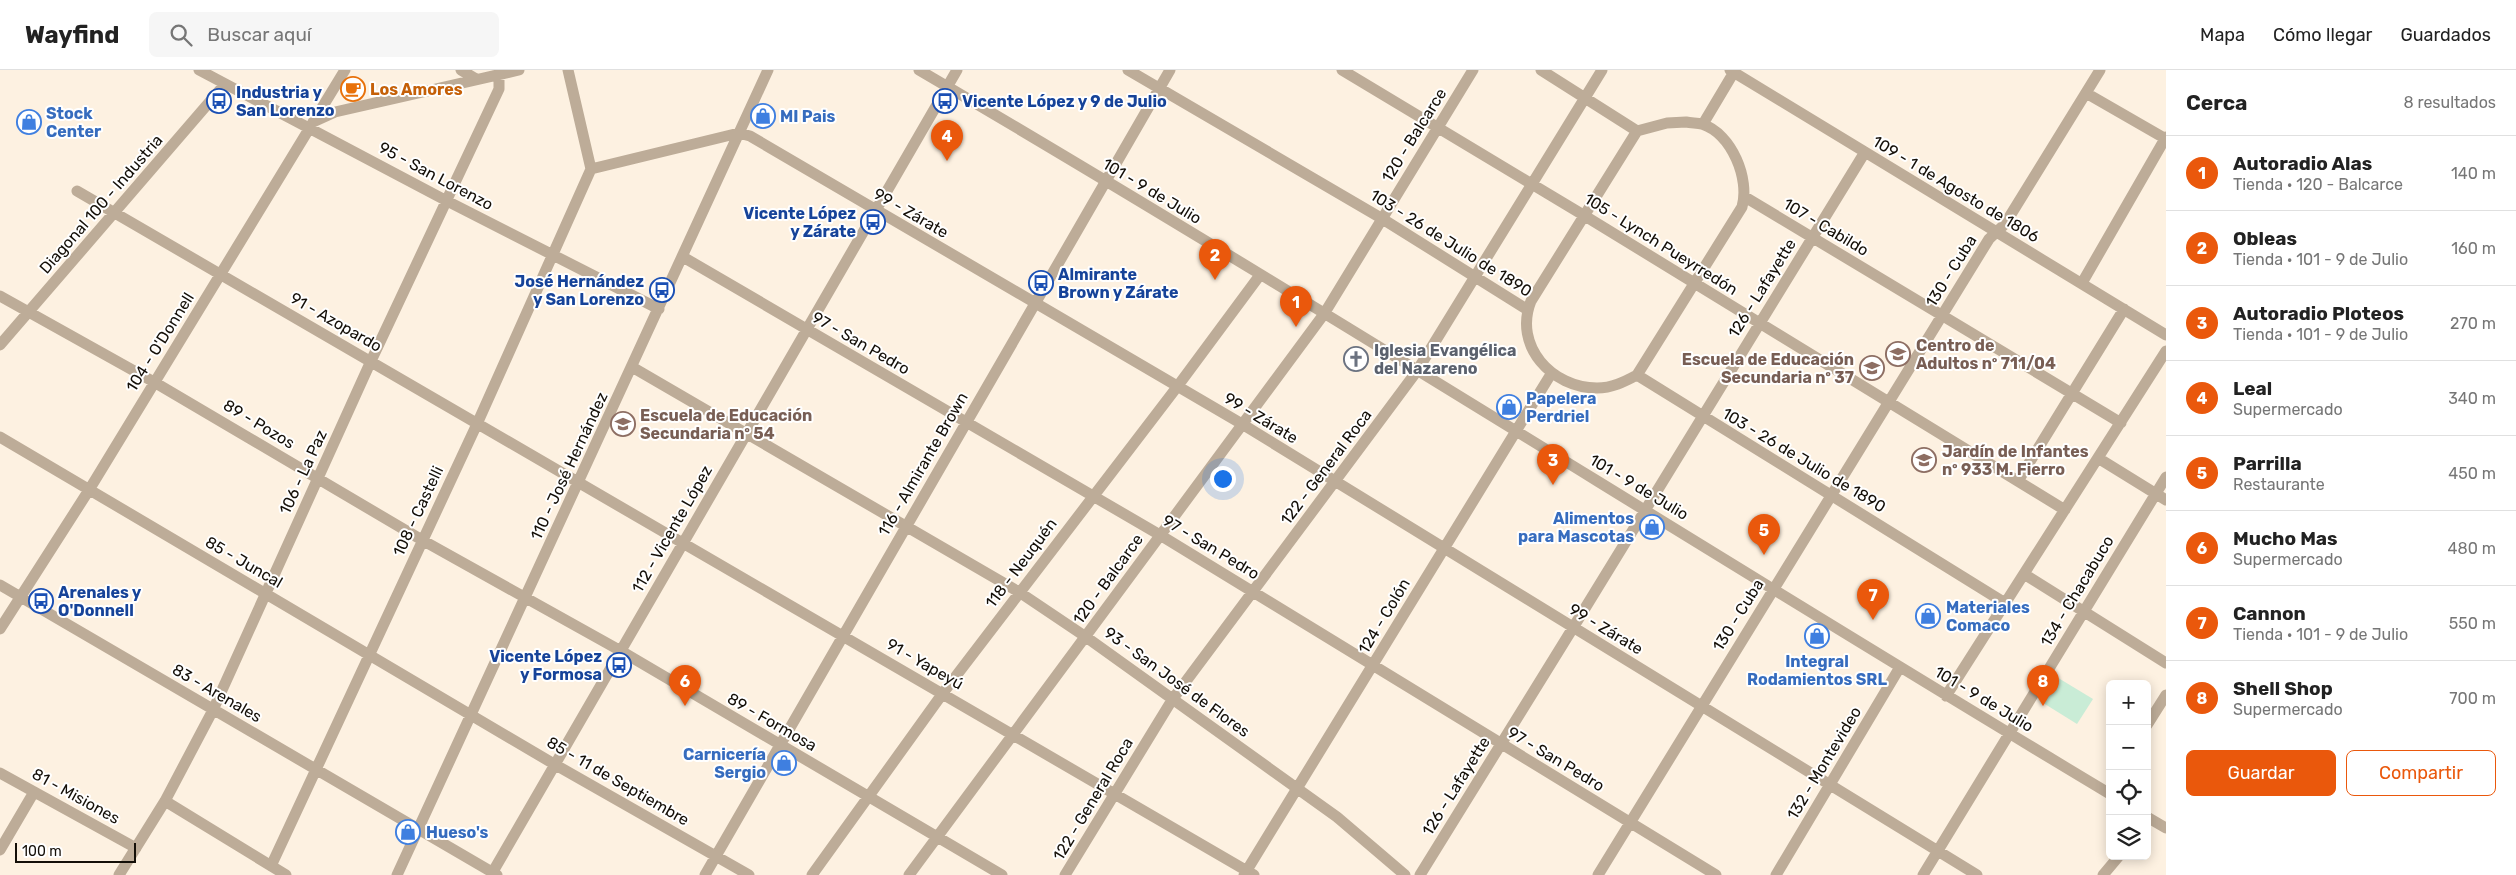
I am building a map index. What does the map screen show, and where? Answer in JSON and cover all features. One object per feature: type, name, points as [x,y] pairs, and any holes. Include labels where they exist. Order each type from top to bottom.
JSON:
[{"type":"street","name":"95 - San Lorenzo","points":[[199,70],[311,125],[447,201],[659,308]]},
{"type":"street","name":"104 - O'Donnell","points":[[0,629],[89,490],[345,70]]},
{"type":"street","points":[[461,70],[476,79]]},
{"type":"street","points":[[311,125],[335,112],[519,70]]},
{"type":"street","points":[[568,70],[591,169],[739,133]]},
{"type":"street","name":"110 - José Hernández","points":[[397,875],[768,70]]},
{"type":"street","name":"101 - 9 de Julio","points":[[919,70],[1646,510],[1946,696],[2106,789]]},
{"type":"street","name":"112 - Vicente López","points":[[493,874],[554,764],[957,70]]},
{"type":"street","name":"103 - 26 de Julio de 1890","points":[[1128,70],[1381,218],[1528,310],[1527,324],[1531,344],[1543,366],[1551,374],[1572,384],[1597,388],[1616,385],[1637,375],[1703,418],[2005,603]]},
{"type":"street","name":"116 - Almirante Brown","points":[[705,875],[842,634],[1170,70]]},
{"type":"street","name":"105 - Lynch Pueyrredón","points":[[1342,70],[1357,73],[1438,128],[2065,510]]},
{"type":"street","name":"120 - Balcarce","points":[[909,875],[1324,314],[1473,70]]},
{"type":"street","points":[[1541,70],[1637,130],[1667,123],[1702,124],[1719,137],[1734,154],[1742,174],[1745,197],[1742,207],[1637,375]]},
{"type":"street","name":"122 - General Roca","points":[[1065,875],[1172,700],[1417,371],[1602,70]]},
{"type":"street","name":"130 - Cuba","points":[[1598,875],[1989,239],[2005,224],[2100,70]]},
{"type":"street","points":[[1702,124],[1732,71]]},
{"type":"street","name":"109 - 1 de Agosto de 1806","points":[[1732,71],[2166,335]]},
{"type":"street","name":"106 - La Paz","points":[[119,875],[165,801],[213,710],[371,361],[499,89],[499,74]]},
{"type":"street","name":"Diagonal 100 - Industria","points":[[0,345],[225,84]]},
{"type":"street","points":[[2082,283],[2166,138],[2086,93]]},
{"type":"street","points":[[1528,310],[1637,130]]},
{"type":"street","name":"99 - Zárate","points":[[739,133],[750,136],[1242,424],[1573,628],[1702,704],[1831,786],[1977,875]]},
{"type":"street","name":"126 - Lafayette","points":[[1420,875],[1865,152]]},
{"type":"street","name":"108 - Castelli","points":[[271,866],[476,424],[591,169]]},
{"type":"street","name":"91 - Azopardo","points":[[77,191],[579,482]]},
{"type":"street","name":"107 - Cabildo","points":[[1745,197],[1941,317],[2121,423]]},
{"type":"street","name":"97 - San Pedro","points":[[683,257],[805,330],[1160,535],[1716,875]]},
{"type":"street","name":"118 - Neuquén","points":[[812,875],[1019,592],[1177,387],[1260,275]]},
{"type":"street","name":"89 - Pozos","points":[[0,296],[154,382],[525,600]]},
{"type":"street","points":[[2018,481],[2124,309]]},
{"type":"street","points":[[1946,696],[2166,351]]},
{"type":"street","name":"93 - San José de Flores","points":[[632,368],[907,525],[1019,592],[1086,637],[1337,817],[1405,875]]},
{"type":"street","name":"124 - Colón","points":[[1248,874],[1297,789],[1551,374]]},
{"type":"street","name":"85 - Juncal","points":[[0,437],[472,714]]},
{"type":"street","points":[[2098,458],[2166,500]]},
{"type":"street","name":"134 - Chacabuco","points":[[1923,875],[2166,477]]},
{"type":"street","name":"91 - Yapeyú","points":[[579,482],[682,544],[842,634],[1115,793],[1248,874]]},
{"type":"street","points":[[2024,574],[2166,663]]},
{"type":"street","name":"83 - Arenales","points":[[0,585],[493,874]]},
{"type":"street","name":"89 - Formosa","points":[[525,600],[621,651],[779,746],[1002,875]]},
{"type":"street","name":"132 - Montevideo","points":[[1776,875],[1831,786],[1900,667]]},
{"type":"street","points":[[2151,719],[2166,695]]},
{"type":"street","name":"85 - 11 de Septiembre","points":[[472,714],[554,764],[749,875]]},
{"type":"street","name":"81 - Misiones","points":[[0,773],[136,848]]},
{"type":"street","points":[[0,850],[34,792]]},
{"type":"street","points":[[165,801],[286,875]]},
{"type":"street","points":[[2151,820],[2166,828]]},
{"type":"street","points":[[2103,875],[2116,860]]},
{"type":"green space","points":[[2055,676],[2093,699],[2077,724],[2040,701]]},
{"type":"place","name":"Los Amores","points":[[353,89]]},
{"type":"place","name":"Industria y San Lorenzo","points":[[219,101]]},
{"type":"place","name":"Vicente López y 9 de Julio","points":[[945,101]]},
{"type":"place","name":"MI Pais","points":[[763,116]]},
{"type":"place","name":"Stock Center","points":[[29,122]]},
{"type":"place","name":"Leal","points":[[947,161]]},
{"type":"place","name":"Vicente López y Zárate","points":[[873,222]]},
{"type":"place","name":"Obleas","points":[[1215,280]]},
{"type":"place","name":"Almirante Brown y Zárate","points":[[1041,283]]},
{"type":"place","name":"José Hernández y San Lorenzo","points":[[662,290]]},
{"type":"place","name":"Autoradio Alas","points":[[1296,327]]},
{"type":"place","name":"Centro de Adultos nº 711/04","points":[[1898,354]]},
{"type":"place","name":"Iglesia Evangélica del Nazareno","points":[[1356,359]]},
{"type":"place","name":"Escuela de Educación Secundaria nº 37","points":[[1872,368]]},
{"type":"place","name":"Papelera Perdriel","points":[[1509,407]]},
{"type":"place","name":"Escuela de Educación Secundaria nº 54","points":[[623,424]]},
{"type":"place","name":"Jardín de Infantes nº 933 M. Fierro","points":[[1924,460]]},
{"type":"place","name":"Autoradio Ploteos","points":[[1553,485]]},
{"type":"place","name":"Alimentos para Mascotas","points":[[1652,527]]},
{"type":"place","name":"Parrilla","points":[[1764,555]]},
{"type":"place","name":"Arenales y O'Donnell","points":[[41,601]]},
{"type":"place","name":"Materiales Comaco","points":[[1928,616]]},
{"type":"place","name":"Cannon","points":[[1873,620]]},
{"type":"place","name":"Integral Rodamientos SRL","points":[[1817,636]]},
{"type":"place","name":"Vicente López y Formosa","points":[[619,665]]},
{"type":"place","name":"Mucho Mas","points":[[685,706]]},
{"type":"place","name":"Shell Shop","points":[[2043,706]]},
{"type":"place","name":"Carnicería Sergio","points":[[784,763]]},
{"type":"place","name":"Hueso's","points":[[408,832]]}]
